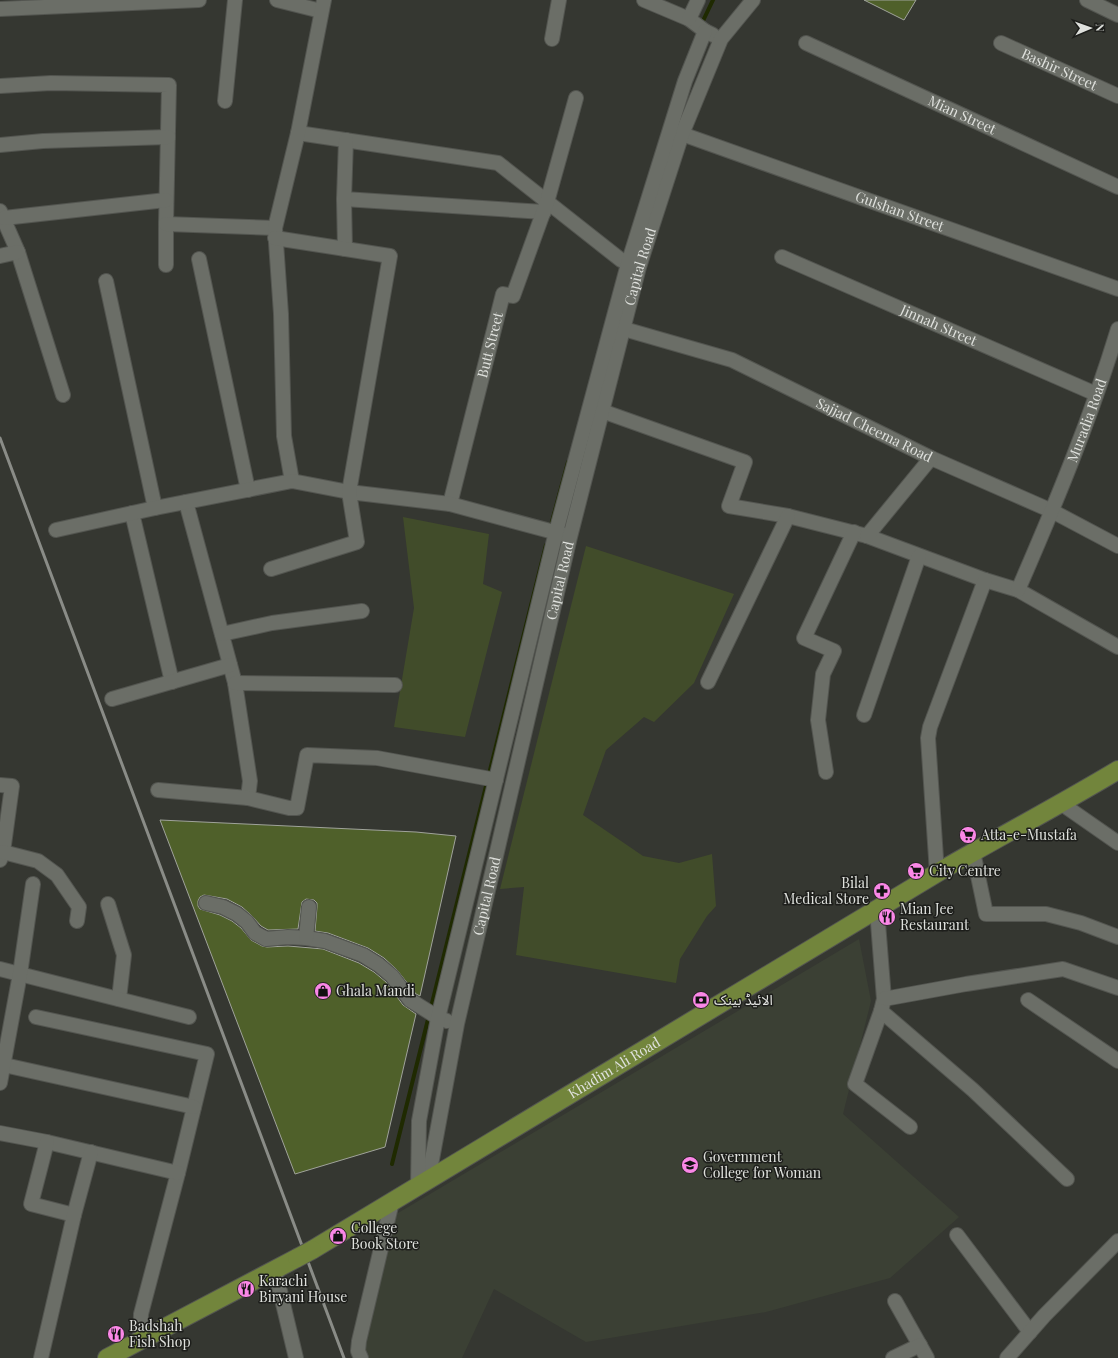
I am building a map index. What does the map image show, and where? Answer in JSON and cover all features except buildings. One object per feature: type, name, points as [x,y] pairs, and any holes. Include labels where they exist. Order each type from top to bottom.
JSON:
[{"type":"main road","name":"Khadim Ali Road","points":[[107,1358],[304,1254],[423,1184],[937,873],[1062,804],[1118,770]]},
{"type":"street","points":[[0,9],[82,3],[194,0]]},
{"type":"street","points":[[225,101],[235,0]]},
{"type":"street","points":[[277,0],[322,6],[298,133],[275,233],[281,314],[284,436],[292,481]]},
{"type":"street","points":[[552,39],[559,0]]},
{"type":"street","points":[[644,0],[689,19],[705,31],[722,39]]},
{"type":"street","points":[[689,19],[698,0]]},
{"type":"street","name":"Capital Road","points":[[423,1184],[457,1024],[570,537],[602,411],[616,324],[629,264],[722,39],[753,0]]},
{"type":"street","points":[[1087,0],[1118,15]]},
{"type":"street","points":[[298,133],[498,163],[546,207],[629,264],[685,81],[705,31]]},
{"type":"street","name":"Mian Street","points":[[806,43],[1118,187]]},
{"type":"street","name":"Bashir Street","points":[[1002,43],[1118,96]]},
{"type":"street","points":[[0,86],[51,83],[169,85],[166,266]]},
{"type":"street","points":[[546,207],[576,98]]},
{"type":"street","name":"Gulshan Street","points":[[682,134],[1118,289]]},
{"type":"street","points":[[0,145],[43,141],[168,137]]},
{"type":"street","points":[[345,249],[344,199],[346,140]]},
{"type":"street","points":[[344,199],[546,207]]},
{"type":"street","points":[[63,395],[18,252],[2,214],[166,200]]},
{"type":"street","name":"Butt Street","points":[[450,504],[502,294],[513,296],[546,207]]},
{"type":"street","points":[[166,224],[275,233],[345,249],[390,256],[349,492],[357,542],[271,569]]},
{"type":"street","points":[[0,256],[18,252]]},
{"type":"street","name":"Jinnah Street","points":[[782,257],[1096,394]]},
{"type":"street","points":[[199,259],[248,490]]},
{"type":"street","points":[[106,281],[155,508]]},
{"type":"street","points":[[423,1184],[419,1121],[438,1017],[556,532],[616,324]]},
{"type":"street","name":"Sajjad Cheema Road","points":[[616,324],[732,360],[931,458],[1052,512],[1118,546]]},
{"type":"street","name":"Muradia Road","points":[[1018,590],[1052,512],[1096,394],[1118,329]]},
{"type":"street","points":[[602,411],[745,462],[728,506],[788,516],[860,534],[985,580],[1018,590],[1118,647]]},
{"type":"street","points":[[826,772],[818,720],[822,674],[834,651],[804,638],[860,534],[931,458]]},
{"type":"street","points":[[56,530],[155,508],[292,481],[349,492],[450,504],[570,537]]},
{"type":"street","points":[[186,502],[235,683],[250,781],[248,798]]},
{"type":"street","points":[[132,513],[172,682]]},
{"type":"street","points":[[708,682],[788,516]]},
{"type":"street","points":[[864,715],[919,556]]},
{"type":"street","points":[[937,873],[928,738],[930,726],[985,580]]},
{"type":"street","points":[[222,634],[272,623],[362,611]]},
{"type":"street","points":[[112,699],[230,665]]},
{"type":"street","points":[[235,683],[395,686]]},
{"type":"street","points":[[158,790],[248,798],[289,808],[297,808],[307,755],[377,758],[496,780]]},
{"type":"street","points":[[0,785],[12,786],[4,821],[2,856],[38,861],[57,875],[79,907],[77,921]]},
{"type":"street","points":[[1062,804],[1118,843]]},
{"type":"street","points":[[973,852],[986,914],[1046,914],[1081,923],[1118,937]]},
{"type":"street","points":[[0,1083],[2,1064],[20,974],[33,884]]},
{"type":"street","points":[[206,903],[223,907],[237,914],[247,922],[255,933],[266,938],[288,937],[324,941],[363,955],[379,965],[392,976],[410,1000],[438,1017],[457,1024]]},
{"type":"street","points":[[108,904],[124,955],[119,999]]},
{"type":"street","points":[[306,938],[309,907]]},
{"type":"street","points":[[876,910],[882,1005],[855,1084],[910,1127]]},
{"type":"street","points":[[0,969],[189,1016]]},
{"type":"street","points":[[882,1005],[966,984],[1063,969],[1118,988]]},
{"type":"street","points":[[1028,1000],[1118,1061]]},
{"type":"street","points":[[882,1005],[1067,1179]]},
{"type":"street","points":[[36,1017],[207,1054],[141,1314],[140,1340]]},
{"type":"street","points":[[2,1064],[194,1108]]},
{"type":"street","points":[[0,1133],[47,1142],[178,1173]]},
{"type":"street","points":[[47,1142],[31,1204],[74,1215]]},
{"type":"street","points":[[41,1358],[74,1215],[91,1152]]},
{"type":"street","points":[[361,1358],[358,1351],[359,1342],[392,1202]]},
{"type":"street","points":[[957,1235],[1030,1332]]},
{"type":"street","points":[[1007,1358],[1030,1332],[1118,1241]]},
{"type":"street","points":[[275,1270],[296,1358]]},
{"type":"street","points":[[895,1301],[927,1358]]},
{"type":"street","points":[[894,1358],[920,1345]]},
{"type":"shaded area","name":"Government College for Woman","points":[[859,939],[871,1001],[843,1114],[959,1217],[890,1278],[766,1312],[586,1342],[494,1289],[462,1358],[366,1358],[361,1343],[393,1216]]},
{"type":"green space","points":[[403,517],[489,534],[483,584],[502,592],[465,737],[394,727],[414,608]]},
{"type":"green space","points":[[586,546],[734,594],[694,683],[654,722],[644,717],[606,750],[583,815],[643,856],[679,863],[712,854],[716,906],[707,916],[680,959],[676,983],[516,955],[524,887],[500,889]]},
{"type":"waterway","points":[[701,25],[713,0]]},
{"type":"waterway","points":[[550,529],[568,462]]},
{"type":"waterway","points":[[392,1164],[546,545]]},
{"type":"railway","points":[[0,438],[344,1358]]},
{"type":"place","name":"Atta-e-Mustafa","points":[[968,835]]},
{"type":"place","name":"City Centre","points":[[916,871]]},
{"type":"place","name":"Bilal Medical Store","points":[[882,891]]},
{"type":"place","name":"Mian Jee Restaurant","points":[[887,917]]},
{"type":"place","name":"Ghala Mandi","points":[[323,991]]},
{"type":"place","name":"الائیڈ بینک","points":[[701,1000]]},
{"type":"place","name":"Government College for Woman","points":[[690,1165]]},
{"type":"place","name":"College Book Store","points":[[338,1236]]},
{"type":"place","name":"Karachi Biryani House","points":[[246,1289]]},
{"type":"place","name":"Badshah Fish Shop","points":[[116,1334]]}]
